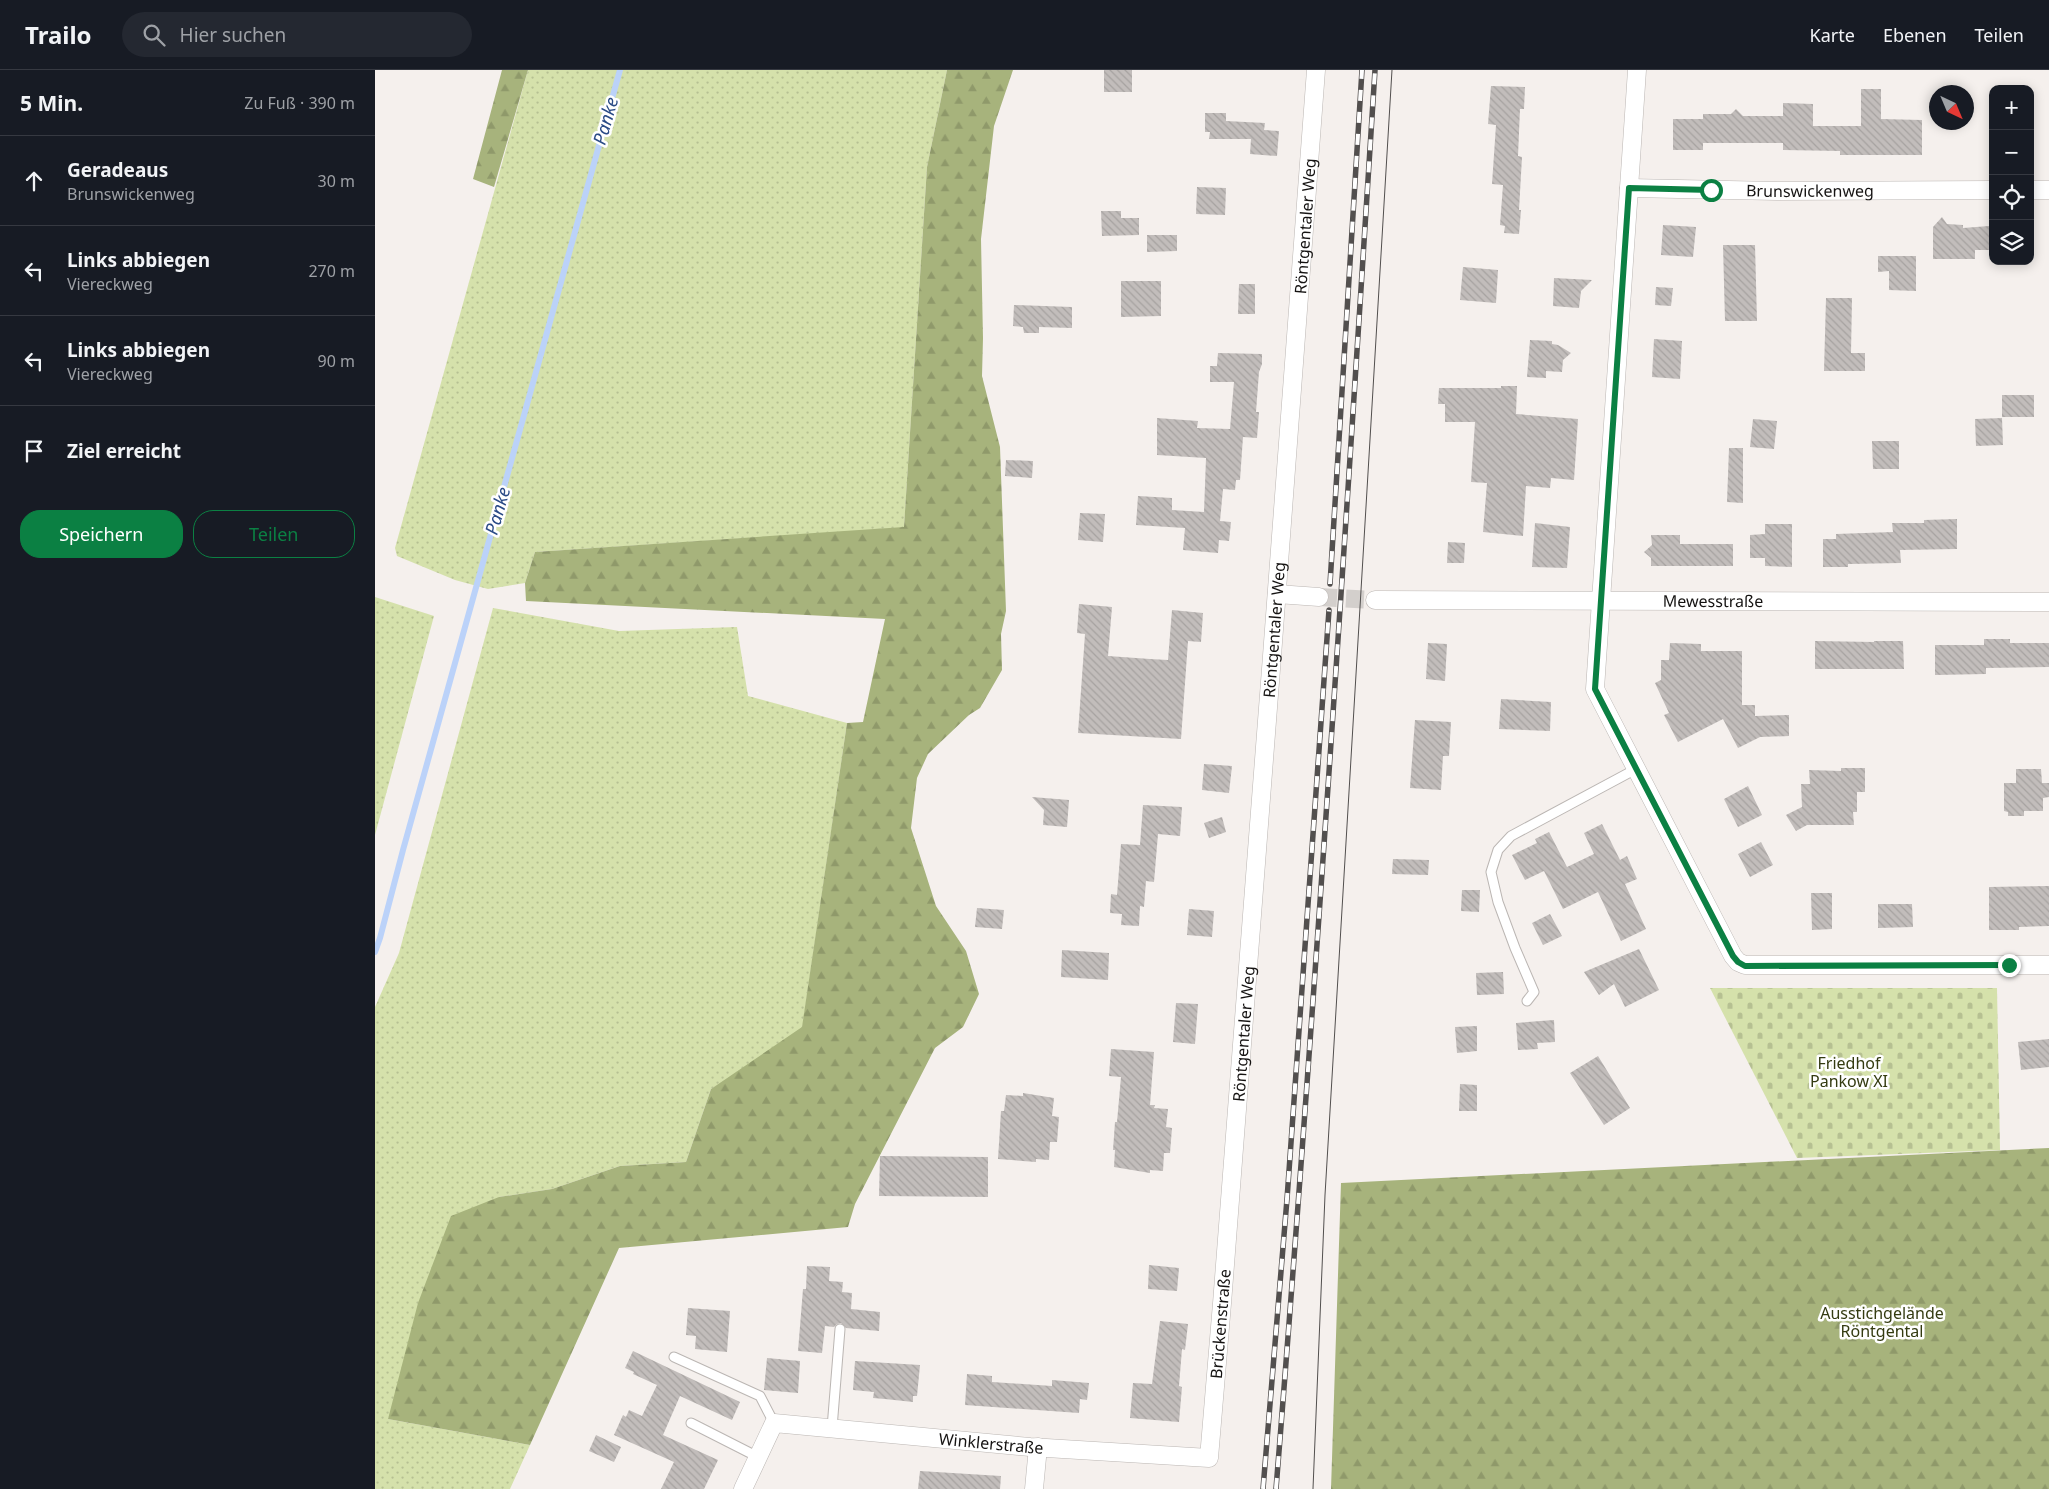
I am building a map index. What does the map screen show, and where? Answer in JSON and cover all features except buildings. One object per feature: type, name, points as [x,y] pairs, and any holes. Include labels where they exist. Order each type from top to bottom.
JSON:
[{"type":"street","name":"Röntgentaler Weg","points":[[1232,1189],[1298,337],[1316,70]]},
{"type":"street","points":[[1637,70],[1595,689],[1733,956],[1738,962],[1745,966],[2049,965]]},
{"type":"street","name":"Brunswickenweg","points":[[1629,188],[1777,191],[1989,190]]},
{"type":"street","points":[[2034,190],[2049,190]]},
{"type":"street","points":[[1277,594],[1319,597]]},
{"type":"street","name":"Mewesstraße","points":[[1375,600],[2049,602]]},
{"type":"street","name":"Brückenstraße","points":[[1209,1458],[1232,1189]]},
{"type":"street","points":[[743,1489],[774,1423]]},
{"type":"street","name":"Winklerstraße","points":[[774,1423],[1038,1447],[1209,1458]]},
{"type":"street","points":[[1034,1489],[1038,1447]]},
{"type":"lane","points":[[1527,1001],[1534,992],[1498,902],[1491,872],[1497,850],[1511,836],[1636,769]]},
{"type":"lane","points":[[832,1428],[840,1329]]},
{"type":"lane","points":[[674,1357],[760,1396],[774,1423]]},
{"type":"lane","points":[[691,1423],[758,1457]]},
{"type":"green space","points":[[502,70],[528,70],[494,187],[473,179]]},
{"type":"green space","points":[[528,70],[947,70],[927,167],[904,528],[535,552],[525,583],[488,589],[455,580],[397,556],[395,548]]},
{"type":"green space","points":[[947,70],[1013,70],[994,126],[981,239],[982,376],[1000,447],[1006,611],[1001,634],[1002,670],[980,708],[969,715],[928,754],[917,778],[911,828],[936,906],[966,951],[979,994],[963,1027],[935,1048],[855,1204],[848,1227],[619,1248],[530,1445],[388,1419],[418,1303],[451,1216],[499,1197],[552,1189],[620,1166],[686,1162],[711,1089],[802,1027],[847,723],[863,722],[885,619],[526,601],[525,583],[535,552],[904,527],[927,167]]},
{"type":"green space","points":[[375,597],[434,616],[375,835]]},
{"type":"green space","points":[[493,608],[619,631],[737,627],[748,696],[847,723],[801,1037],[711,1089],[686,1162],[620,1166],[552,1189],[499,1197],[388,1419],[530,1445],[510,1489],[375,1489],[375,1007],[399,953]]},
{"type":"green space","name":"Friedhof Pankow XI","points":[[1710,988],[1997,988],[2000,1150],[1797,1158]]},
{"type":"green space","name":"Ausstichgelände Röntgental","points":[[2049,1148],[2049,1489],[1331,1489],[1341,1183]]},
{"type":"waterway","name":"Panke","points":[[375,952],[620,70]]},
{"type":"tunnel","points":[[1319,597],[1375,600]]},
{"type":"tram line","points":[[1313,1489],[1325,1195],[1392,70]]},
{"type":"railway","points":[[1330,584],[1362,70]]},
{"type":"railway","points":[[1276,1489],[1329,779],[1375,70]]},
{"type":"railway","points":[[1263,1489],[1287,1199],[1329,610]]},
{"type":"route","points":[[1711,190],[1629,188],[1595,689],[1707,907],[1738,962],[1745,966],[2009,965]]}]
